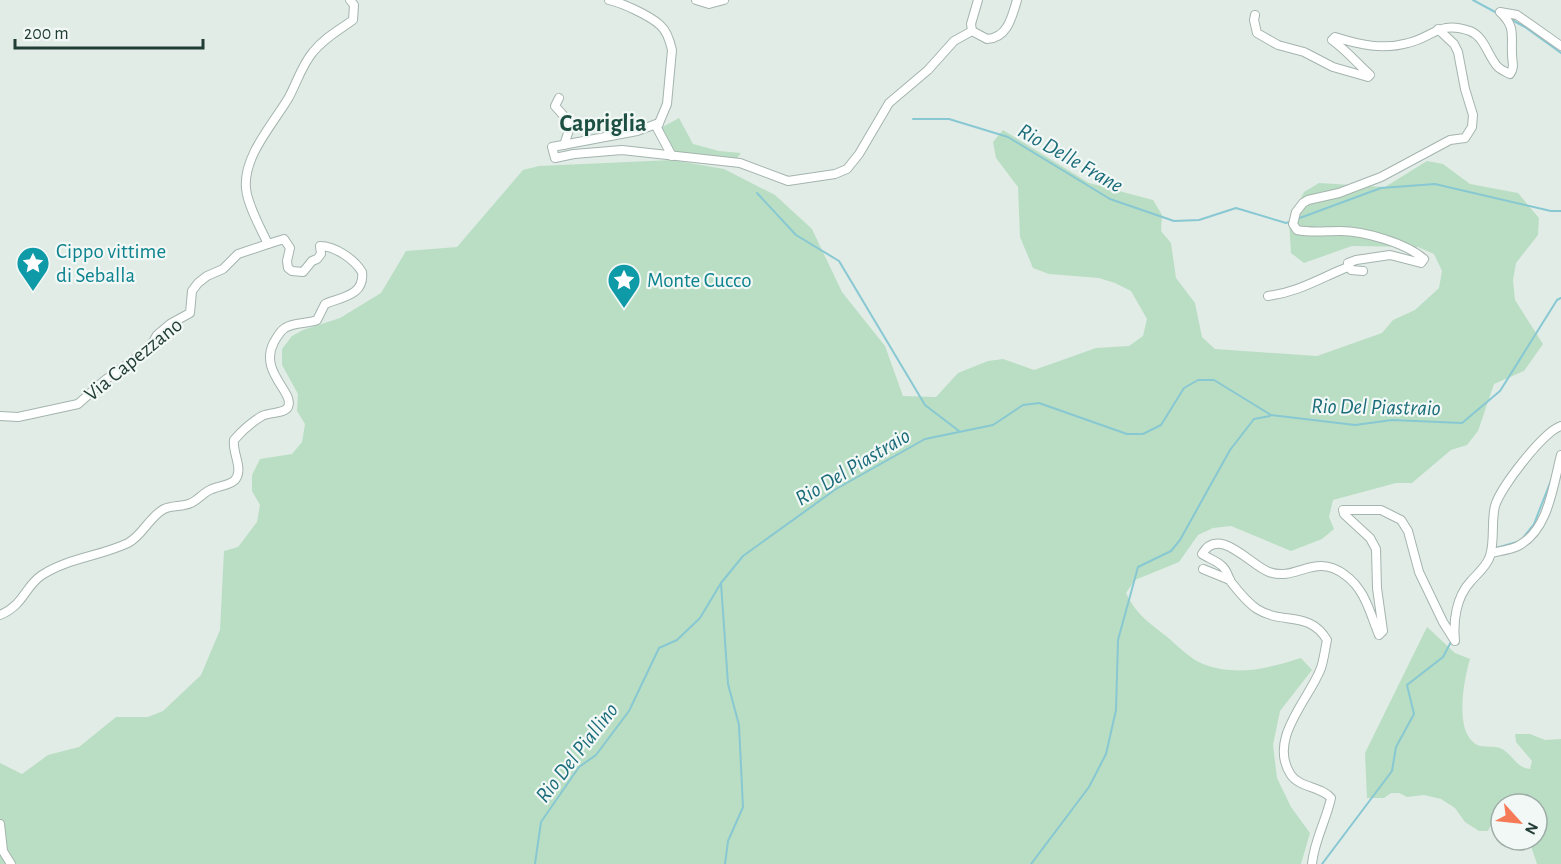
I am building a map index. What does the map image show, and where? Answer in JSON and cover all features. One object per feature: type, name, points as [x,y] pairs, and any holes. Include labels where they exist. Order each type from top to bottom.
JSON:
[{"type":"street","points":[[0,615],[21,601],[34,582],[53,569],[129,542],[166,508],[191,503],[211,489],[234,481],[238,474],[238,467],[232,448],[234,440],[262,416],[285,411],[289,405],[290,399],[272,369],[270,358],[272,346],[284,328],[292,324],[317,320],[325,303],[355,293],[363,281],[362,272],[344,255],[327,246],[320,246],[321,254],[303,272],[292,271],[288,268],[290,248],[284,239],[268,244],[246,190],[246,180],[252,159],[262,138],[277,118],[311,54],[322,41],[353,20],[354,5],[350,0]]},
{"type":"street","points":[[609,0],[662,26],[671,42],[666,104],[657,128],[672,156]]},
{"type":"street","points":[[696,0],[709,4],[724,0]]},
{"type":"street","points":[[972,31],[971,24],[978,0]]},
{"type":"street","points":[[972,31],[987,39],[999,36],[1008,26],[1017,0]]},
{"type":"street","points":[[1255,15],[1257,33],[1278,45],[1304,52],[1333,67],[1368,78],[1370,75],[1332,40],[1335,37],[1358,45],[1376,47],[1410,43],[1438,29],[1451,27],[1472,32],[1491,55],[1497,67],[1510,74],[1514,69],[1512,53],[1514,38],[1506,18],[1500,12],[1525,19],[1561,46]]},
{"type":"street","points":[[1268,296],[1308,286],[1348,267],[1348,263],[1356,260],[1390,255],[1423,262],[1424,259],[1419,254],[1398,242],[1342,231],[1312,233],[1297,230],[1293,224],[1296,212],[1302,203],[1308,200],[1339,193],[1381,177],[1450,141],[1465,138],[1472,127],[1473,115],[1458,52],[1454,44],[1438,29]]},
{"type":"street","points":[[658,123],[637,131],[552,147],[555,159],[574,154],[622,150],[740,163],[788,181],[835,174],[847,169],[859,154],[889,103],[928,70],[954,41],[972,31]]},
{"type":"street","points":[[559,98],[555,106],[571,124],[564,145]]},
{"type":"street","name":"Via Capezzano","points":[[0,416],[18,417],[78,404],[105,380],[149,349],[157,335],[163,330],[190,313],[192,291],[198,283],[223,269],[238,254],[268,244]]},
{"type":"street","points":[[1348,267],[1351,270],[1363,271]]},
{"type":"street","points":[[1312,864],[1313,854],[1331,798],[1326,792],[1295,781],[1286,762],[1284,741],[1321,668],[1327,640],[1320,629],[1311,623],[1264,613],[1255,608],[1230,580],[1221,564],[1202,554],[1213,544],[1232,548],[1267,571],[1277,574],[1324,565],[1346,576],[1359,589],[1368,603],[1379,635],[1383,631],[1383,625],[1377,588],[1376,549],[1370,538],[1344,514],[1343,510],[1381,510],[1401,519],[1408,531],[1419,572],[1455,642],[1455,619],[1460,597],[1486,564],[1491,553],[1495,507],[1505,485],[1544,438],[1561,426]]},
{"type":"street","points":[[1491,553],[1518,546],[1534,533],[1545,515],[1561,455]]},
{"type":"street","points":[[1203,569],[1230,580]]},
{"type":"street","points":[[0,824],[3,851],[11,864]]},
{"type":"green space","points":[[679,118],[693,144],[719,151],[741,153],[735,161],[675,154],[659,129]]},
{"type":"green space","points":[[1003,130],[1089,183],[1153,200],[1162,215],[1161,231],[1171,243],[1176,278],[1195,303],[1202,337],[1215,349],[1317,356],[1382,333],[1393,320],[1415,310],[1439,288],[1442,271],[1434,254],[1418,247],[1352,246],[1304,263],[1291,253],[1289,221],[1304,192],[1319,183],[1385,187],[1427,161],[1443,164],[1470,184],[1518,193],[1539,218],[1538,235],[1516,263],[1513,280],[1515,300],[1543,344],[1524,371],[1494,384],[1478,431],[1467,445],[1451,450],[1412,483],[1396,483],[1333,500],[1329,517],[1334,529],[1322,539],[1291,551],[1231,526],[1213,528],[1198,535],[1179,562],[1135,580],[1126,593],[1143,617],[1198,662],[1228,670],[1252,670],[1301,658],[1312,670],[1280,711],[1273,745],[1277,778],[1291,807],[1310,833],[1301,864],[0,864],[0,763],[22,774],[48,755],[79,747],[116,717],[148,717],[163,711],[201,675],[220,630],[224,551],[238,547],[257,522],[260,505],[252,491],[252,475],[260,459],[292,454],[302,442],[305,424],[297,411],[298,394],[282,365],[282,349],[292,336],[340,318],[381,293],[406,251],[457,247],[523,170],[539,166],[672,160],[724,169],[775,195],[812,229],[842,292],[885,346],[903,396],[936,397],[958,373],[988,361],[1003,359],[1034,370],[1096,348],[1129,346],[1143,336],[1147,319],[1131,291],[1099,278],[1049,274],[1033,268],[1020,237],[1018,187],[996,158],[993,142]]},
{"type":"green space","points":[[1427,627],[1455,653],[1470,659],[1462,702],[1464,726],[1473,742],[1500,748],[1521,766],[1530,769],[1532,761],[1516,742],[1515,734],[1530,734],[1545,740],[1561,739],[1561,864],[1537,864],[1533,852],[1549,852],[1549,792],[1489,792],[1489,829],[1488,831],[1479,831],[1465,822],[1455,808],[1441,799],[1424,795],[1407,797],[1399,793],[1391,793],[1384,798],[1367,798],[1365,753]]},
{"type":"waterway","points":[[1473,0],[1497,13]]},
{"type":"waterway","points":[[1510,19],[1561,53]]},
{"type":"waterway","name":"Rio Delle Frane","points":[[913,119],[949,119],[1008,137],[1110,199],[1174,221],[1199,220],[1236,208],[1286,223],[1292,221]]},
{"type":"waterway","name":"Rio Delle Frane","points":[[1297,219],[1381,188],[1435,184],[1551,211],[1561,211]]},
{"type":"waterway","points":[[757,193],[796,235],[839,261],[925,405],[959,431]]},
{"type":"waterway","name":"Rio Del Piastraio","points":[[535,864],[541,822],[579,767],[596,755],[629,711],[659,648],[677,640],[700,618],[721,583],[743,556],[836,489],[925,439],[993,425],[1023,405],[1039,403],[1127,434],[1143,434],[1161,425],[1184,388],[1198,380],[1214,380],[1271,415],[1355,425],[1392,420],[1462,423],[1500,391],[1557,300],[1561,298]]},
{"type":"waterway","points":[[1031,864],[1089,787],[1106,754],[1116,710],[1118,640],[1138,567],[1171,551],[1180,540],[1230,450],[1254,419],[1270,416]]},
{"type":"waterway","points":[[1522,539],[1534,524],[1552,478]]},
{"type":"waterway","points":[[1495,550],[1517,542]]},
{"type":"waterway","points":[[721,583],[728,684],[739,725],[743,807],[728,841],[725,864]]},
{"type":"waterway","points":[[1322,864],[1392,771],[1396,747],[1414,714],[1407,685],[1443,657],[1452,640]]},
{"type":"place","name":"Cippo vittime di Seballa","points":[[33,292]]},
{"type":"place","name":"Monte Cucco","points":[[624,309]]},
{"type":"district","name":"Capriglia","points":[[603,123]]},
{"type":"water label","name":"Rio Del Piallino","points":[[576,752]]}]
